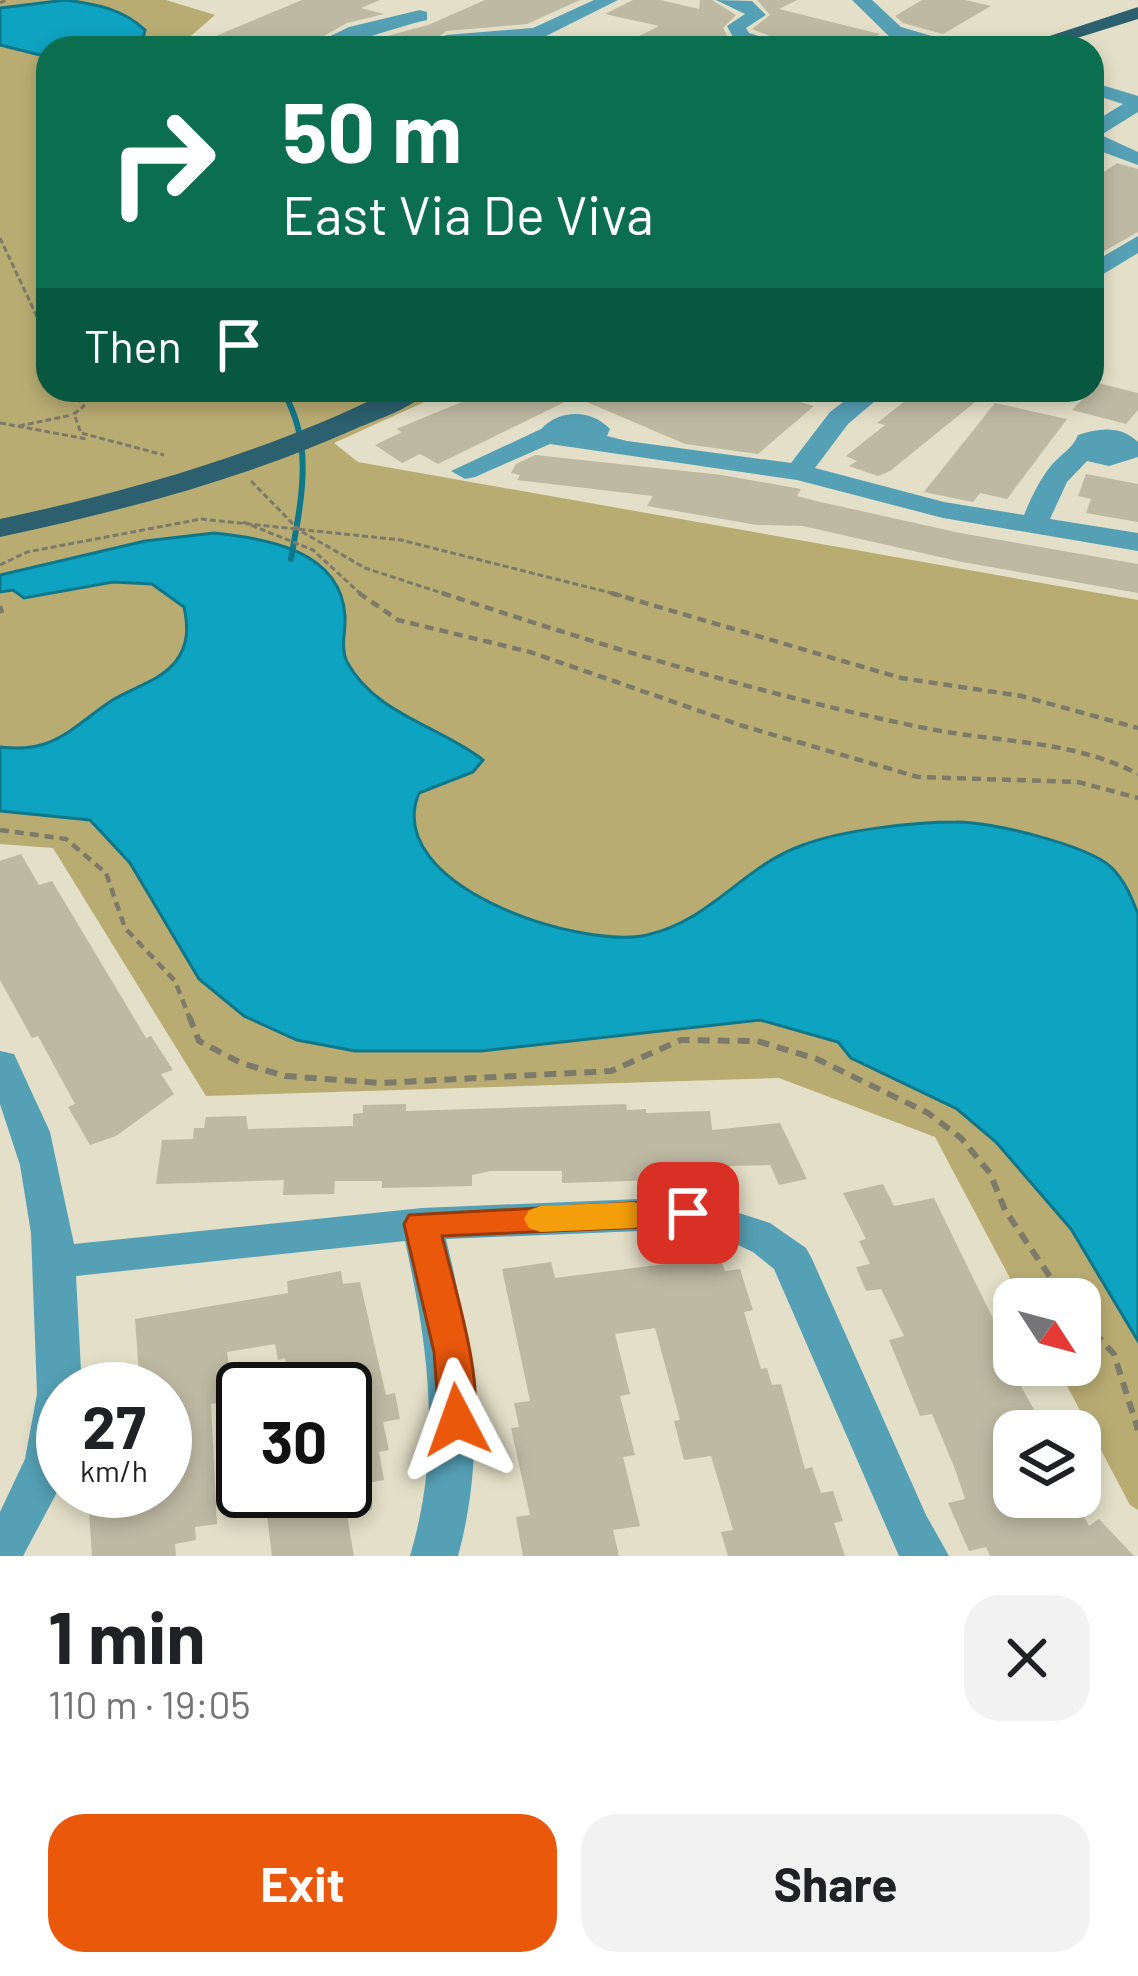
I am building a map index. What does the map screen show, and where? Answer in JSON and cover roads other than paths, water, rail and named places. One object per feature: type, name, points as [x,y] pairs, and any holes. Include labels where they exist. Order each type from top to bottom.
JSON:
[{"type":"main road","points":[[1064,36],[1138,14]]},
{"type":"main road","points":[[1104,38],[1138,28]]},
{"type":"main road","points":[[0,505],[162,464],[331,402]]},
{"type":"main road","points":[[0,528],[55,517],[258,458],[386,402]]},
{"type":"street","points":[[387,0],[420,16],[440,36]]},
{"type":"street","points":[[513,36],[537,33],[609,0]]},
{"type":"street","points":[[725,0],[746,5],[757,15],[736,26],[741,36]]},
{"type":"street","points":[[861,0],[900,36]]},
{"type":"street","points":[[344,36],[420,16]]},
{"type":"street","points":[[1104,94],[1134,108]]},
{"type":"street","points":[[1104,105],[1134,108]]},
{"type":"street","points":[[1104,137],[1134,108]]},
{"type":"street","points":[[1104,147],[1138,158]]},
{"type":"street","points":[[1104,266],[1138,243]]},
{"type":"street","points":[[798,472],[820,439],[860,402]]},
{"type":"street","points":[[465,471],[554,433],[563,424],[584,422],[597,429],[592,440],[625,449],[798,472],[943,510],[1138,542]]},
{"type":"street","points":[[1034,525],[1065,468],[1077,454],[1087,451]]},
{"type":"street","points":[[0,1550],[15,1507],[47,1464],[58,1420],[56,1262],[42,1159],[6,1088]]},
{"type":"street","points":[[56,1262],[422,1224],[688,1213],[727,1220],[769,1239],[791,1259],[845,1389],[925,1556]]},
{"type":"street","points":[[422,1224],[452,1352],[457,1420],[442,1531],[434,1556]]},
{"type":"water","points":[[66,0],[118,12],[145,30],[144,36],[36,36],[36,54],[0,45],[0,8]]},
{"type":"water","points":[[214,533],[255,539],[297,552],[330,576],[345,616],[345,656],[359,680],[391,707],[483,760],[473,772],[419,793],[415,826],[429,856],[457,882],[535,921],[616,937],[647,935],[690,918],[782,854],[837,835],[899,825],[956,822],[991,826],[1060,843],[1111,867],[1138,914],[1138,1341],[1071,1229],[996,1142],[957,1109],[851,1058],[838,1042],[760,1020],[481,1051],[355,1051],[297,1040],[244,1016],[199,979],[130,863],[90,820],[0,811],[0,747],[48,743],[162,674],[180,655],[187,628],[184,607],[152,584],[113,582],[24,598],[13,590],[0,592],[0,575],[145,541]]},
{"type":"waterway","points":[[288,402],[299,431],[303,473],[291,559]]}]
